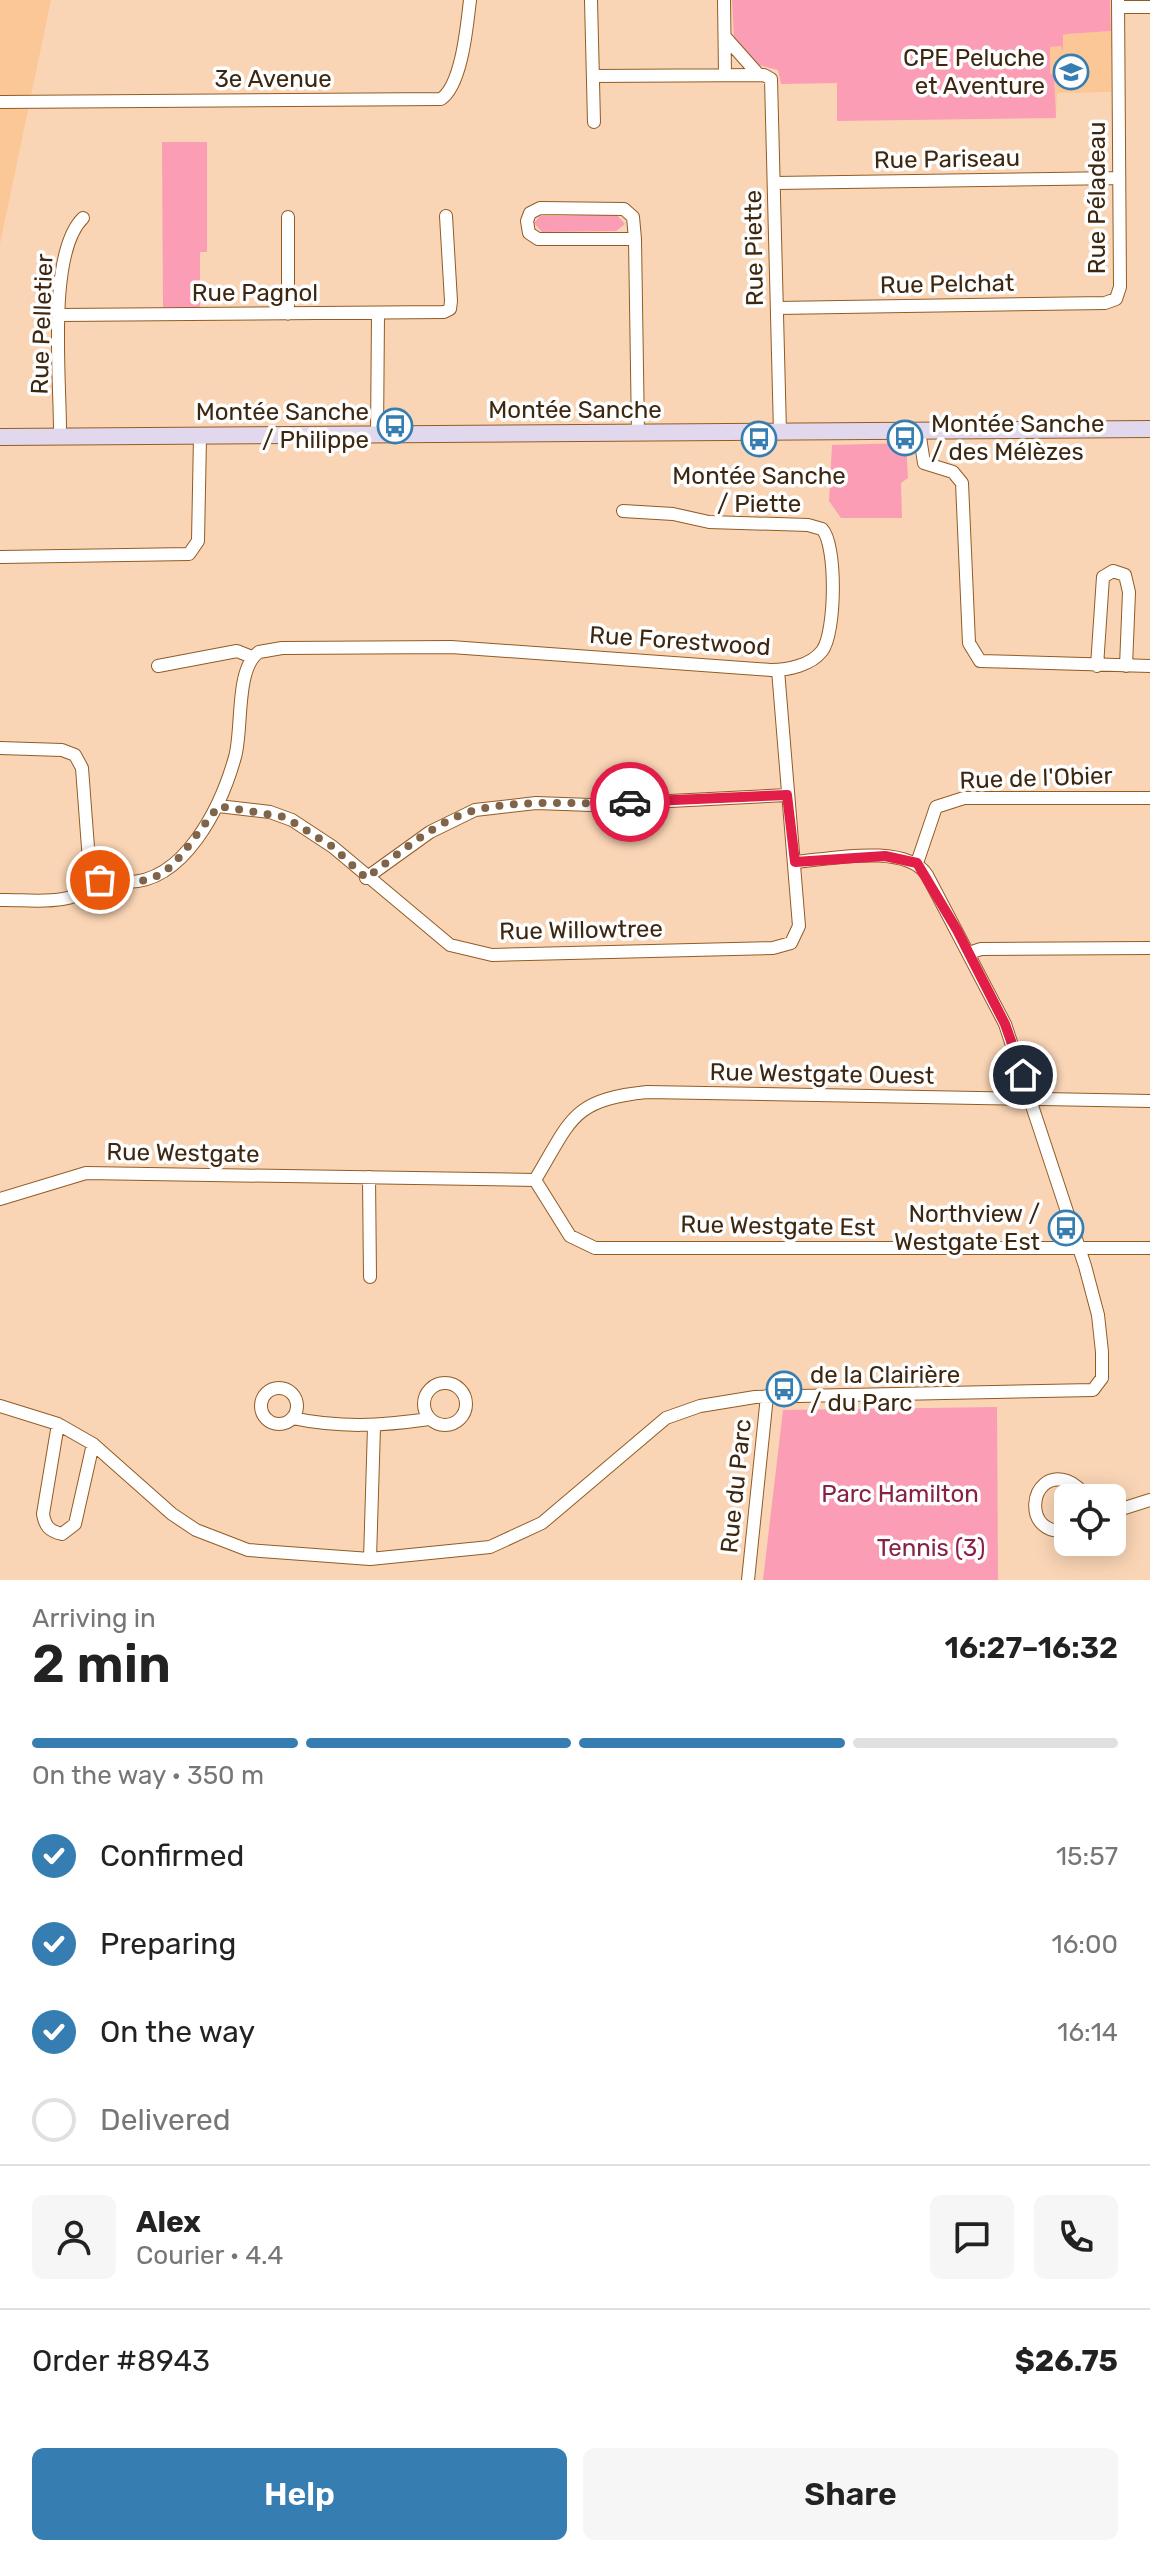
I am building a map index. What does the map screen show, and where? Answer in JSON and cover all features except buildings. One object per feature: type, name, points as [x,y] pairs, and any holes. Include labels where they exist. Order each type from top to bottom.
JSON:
[{"type":"street","name":"3e Avenue","points":[[0,102],[438,100],[448,93],[456,76],[470,0]]},
{"type":"street","points":[[591,0],[594,122]]},
{"type":"street","points":[[724,0],[725,74]]},
{"type":"street","points":[[1118,4],[1150,7]]},
{"type":"street","name":"Rue Péladeau","points":[[1116,299],[1120,287],[1118,4]]},
{"type":"street","name":"Rue Piette","points":[[725,35],[740,58],[758,74],[769,77],[772,84],[780,432]]},
{"type":"street","points":[[593,76],[758,74]]},
{"type":"street","name":"Rue Pariseau","points":[[775,183],[1119,178]]},
{"type":"street","points":[[635,239],[538,239],[529,233],[527,221],[530,213],[540,208],[624,209],[633,217],[635,239],[638,433]]},
{"type":"street","name":"Rue Pagnol","points":[[60,315],[440,313],[450,309],[451,272],[446,216]]},
{"type":"street","points":[[288,217],[288,314]]},
{"type":"street","name":"Rue Pelletier","points":[[60,437],[61,275],[68,238],[83,218]]},
{"type":"street","name":"Rue Pelchat","points":[[777,308],[1105,303],[1116,299]]},
{"type":"street","points":[[377,435],[378,314]]},
{"type":"street","name":"Montée Sanche","points":[[0,437],[1150,429]]},
{"type":"street","points":[[919,431],[924,463],[949,470],[961,480],[969,643],[980,661],[1150,666]]},
{"type":"street","points":[[1,557],[189,554],[198,541],[200,437]]},
{"type":"street","name":"Rue Forestwood","points":[[158,666],[232,651],[252,657],[259,652],[282,648],[451,647],[778,670],[812,659],[825,648],[829,637],[831,558],[824,530],[813,525],[720,523],[663,512],[623,511]]},
{"type":"street","points":[[1097,666],[1103,577],[1113,571],[1125,575],[1129,592],[1126,666]]},
{"type":"street","points":[[0,748],[63,750],[79,759],[88,871],[95,879],[128,883],[161,876],[176,864],[218,806],[237,747],[243,681],[252,657]]},
{"type":"street","name":"Rue Willowtree","points":[[218,806],[285,817],[333,847],[366,878],[415,914],[450,945],[492,955],[773,948],[791,943],[799,926],[778,670]]},
{"type":"street","points":[[366,878],[430,832],[475,810],[536,803],[591,805],[787,795]]},
{"type":"street","name":"Rue de l'Obier","points":[[917,863],[936,807],[964,798],[1150,798]]},
{"type":"street","points":[[0,1406],[58,1424],[93,1444],[172,1514],[196,1530],[248,1550],[370,1559],[490,1547],[542,1523],[666,1418],[741,1397],[1090,1392],[1102,1378],[1096,1305],[1005,1024],[969,953],[917,863],[885,856],[795,862]]},
{"type":"street","points":[[0,900],[74,898],[87,891],[95,879]]},
{"type":"street","points":[[969,953],[981,949],[1150,948]]},
{"type":"street","name":"Rue Westgate Ouest","points":[[535,1180],[574,1115],[605,1096],[647,1092],[1150,1101]]},
{"type":"street","name":"Rue Westgate","points":[[0,1199],[86,1173],[535,1180]]},
{"type":"street","points":[[369,1177],[370,1277]]},
{"type":"street","name":"Rue Westgate Est","points":[[535,1180],[570,1236],[595,1248],[1150,1248]]},
{"type":"street","name":"Rue du Parc","points":[[748,1580],[767,1396]]},
{"type":"street","points":[[292,1418],[329,1426],[374,1427],[429,1419]]},
{"type":"street","points":[[58,1424],[43,1514],[45,1525],[53,1531],[62,1534],[71,1531],[75,1524],[93,1444]]},
{"type":"street","points":[[370,1559],[374,1427]]},
{"type":"street","points":[[1054,1530],[1044,1526],[1035,1510],[1036,1496],[1048,1483],[1061,1479],[1074,1484]]},
{"type":"street","points":[[1126,1508],[1150,1500]]},
{"type":"shaded area","points":[[0,0],[51,0],[0,244]]},
{"type":"shaded area","name":"CPE Peluche et Aventure","points":[[1111,31],[1111,92],[1057,93],[1056,118],[1031,118],[1047,35]]},
{"type":"green space","points":[[732,0],[1110,0],[1111,31],[1063,35],[1063,51],[1061,46],[1050,47],[1056,118],[837,121],[837,83],[781,84],[778,70],[758,65],[734,41]]},
{"type":"green space","points":[[162,142],[207,142],[207,252],[200,252],[200,307],[163,307]]},
{"type":"green space","points":[[617,215],[625,224],[616,231],[542,232],[534,223],[540,216]]},
{"type":"green space","points":[[906,443],[908,478],[901,483],[902,518],[841,518],[829,501],[832,445]]},
{"type":"green space","name":"Parc Hamilton","points":[[997,1407],[998,1580],[763,1580],[783,1410]]},
{"type":"way so far","points":[[100,880],[135,882],[161,876],[176,864],[218,806],[260,810],[285,817],[333,847],[366,878],[430,832],[475,810],[536,803],[591,805],[630,802]]},
{"type":"place","name":"CPE Peluche et Aventure","points":[[1071,72]]},
{"type":"place","name":"Montée Sanche / Philippe","points":[[395,426]]},
{"type":"place","name":"Montée Sanche / des Mélèzes","points":[[905,438]]},
{"type":"place","name":"Montée Sanche / Piette","points":[[759,439]]},
{"type":"place","name":"Northview / Westgate Est","points":[[1066,1228]]},
{"type":"place","name":"de la Clairière / du Parc","points":[[784,1389]]},
{"type":"route","points":[[630,802],[787,795],[795,862],[885,856],[910,859],[917,863],[927,875],[1005,1024],[1023,1075]]},
{"type":"park label","name":"Tennis (3)","points":[[931,1548]]}]
